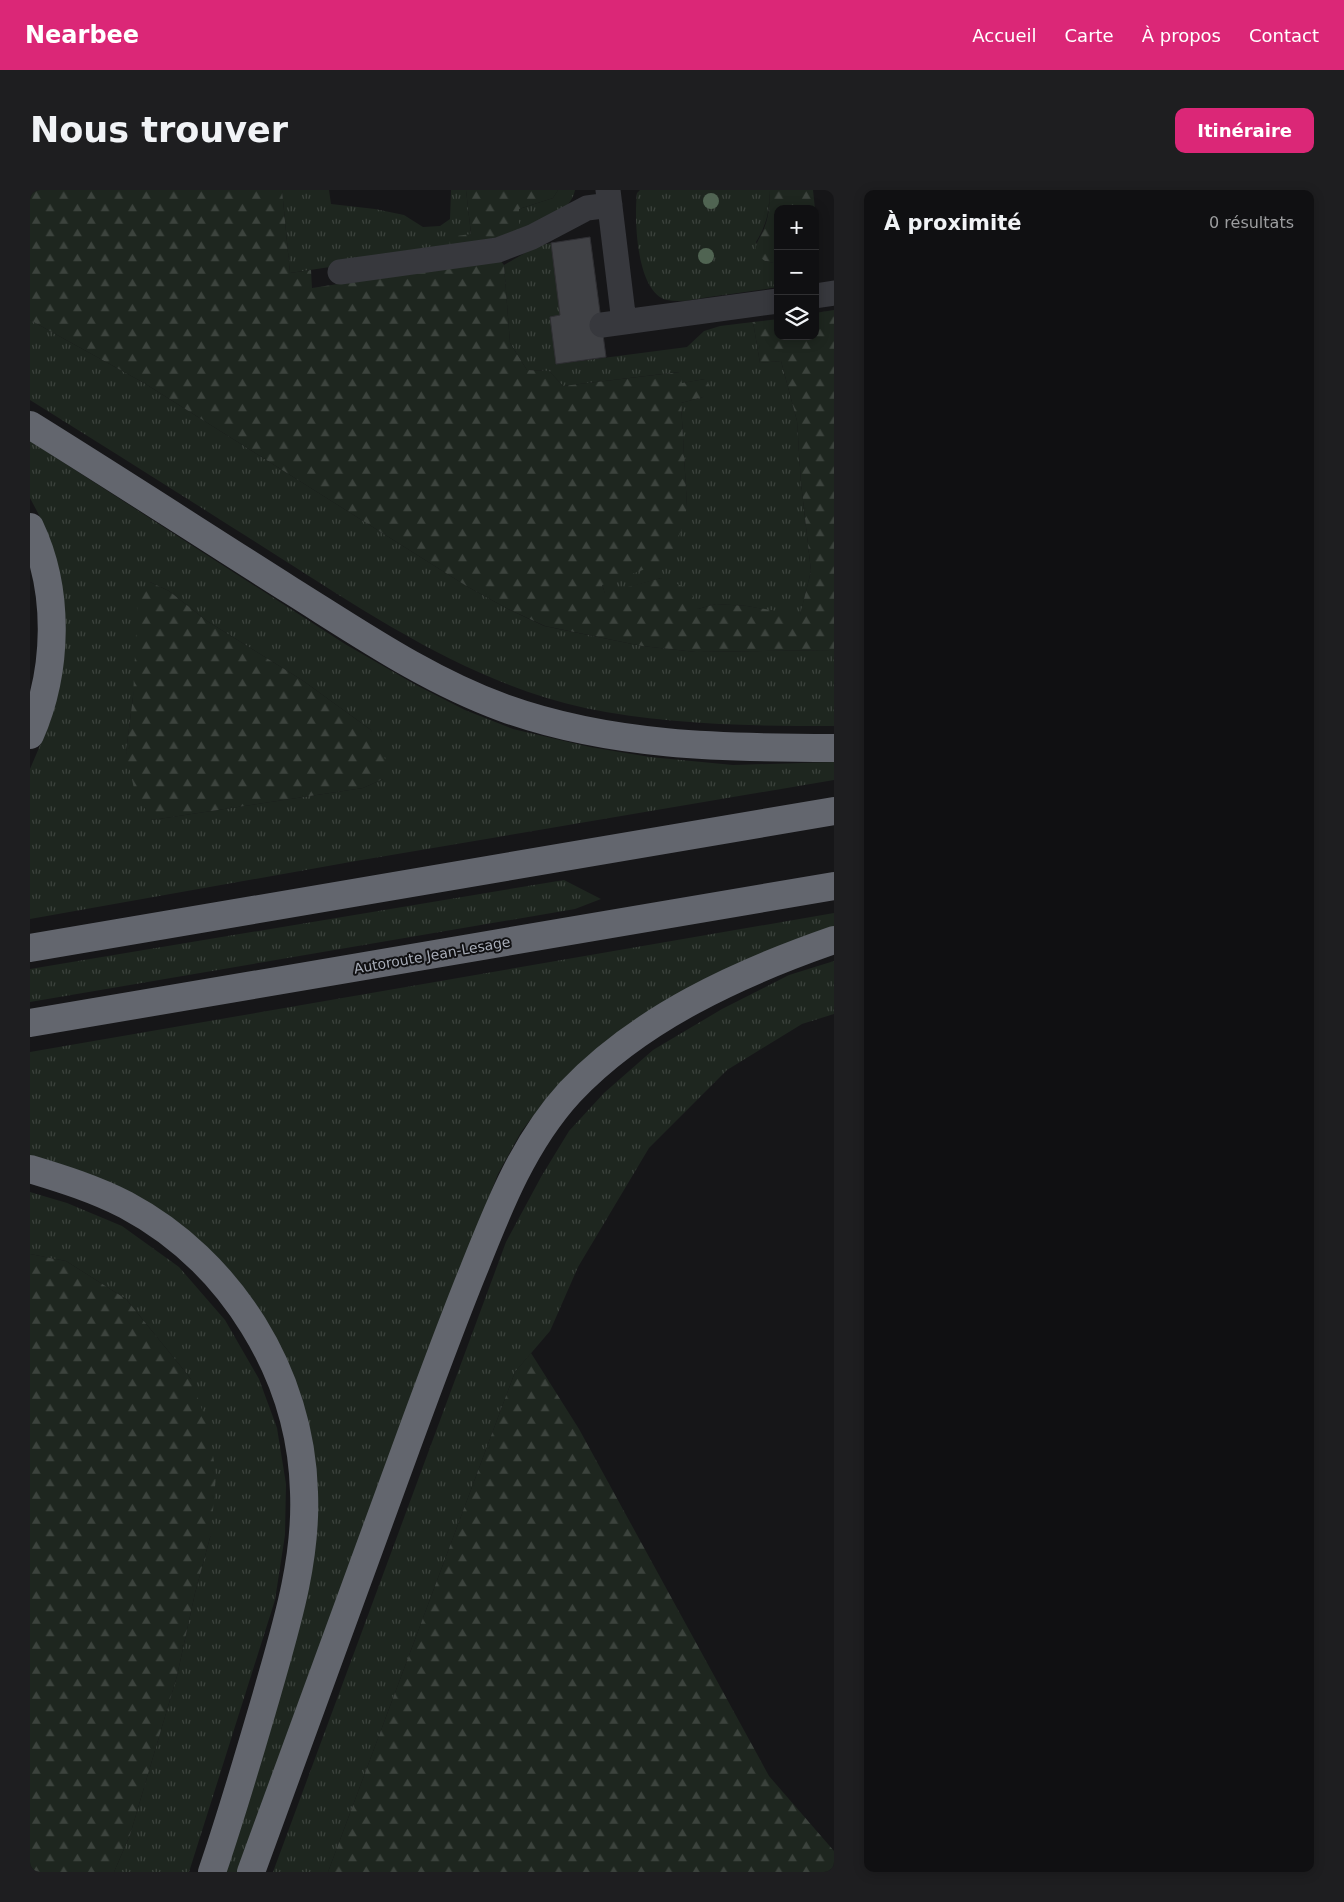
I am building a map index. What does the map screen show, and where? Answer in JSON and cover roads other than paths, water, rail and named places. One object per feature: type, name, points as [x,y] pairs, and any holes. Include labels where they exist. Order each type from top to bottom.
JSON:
[{"type":"highway","points":[[30,425],[355,631],[436,679],[469,694],[505,708],[555,723],[649,742],[739,748],[834,748]]},
{"type":"highway","points":[[30,527],[42,558],[49,590],[52,617],[48,672],[30,735]]},
{"type":"highway","points":[[30,948],[834,811]]},
{"type":"highway","name":"Autoroute Jean-Lesage","points":[[30,1023],[834,886]]},
{"type":"highway","points":[[251,1872],[436,1366],[505,1194],[528,1149],[570,1092],[613,1054],[641,1033],[725,984],[834,940]]},
{"type":"highway","points":[[30,1169],[100,1193],[153,1222],[187,1247],[227,1288],[258,1333],[272,1359],[292,1408],[302,1463],[304,1494],[297,1577],[277,1659],[253,1743],[227,1830],[212,1872]]},
{"type":"lane","points":[[340,272],[498,250],[532,237],[609,197],[613,324],[774,302]]},
{"type":"lane","points":[[819,296],[834,294]]}]
